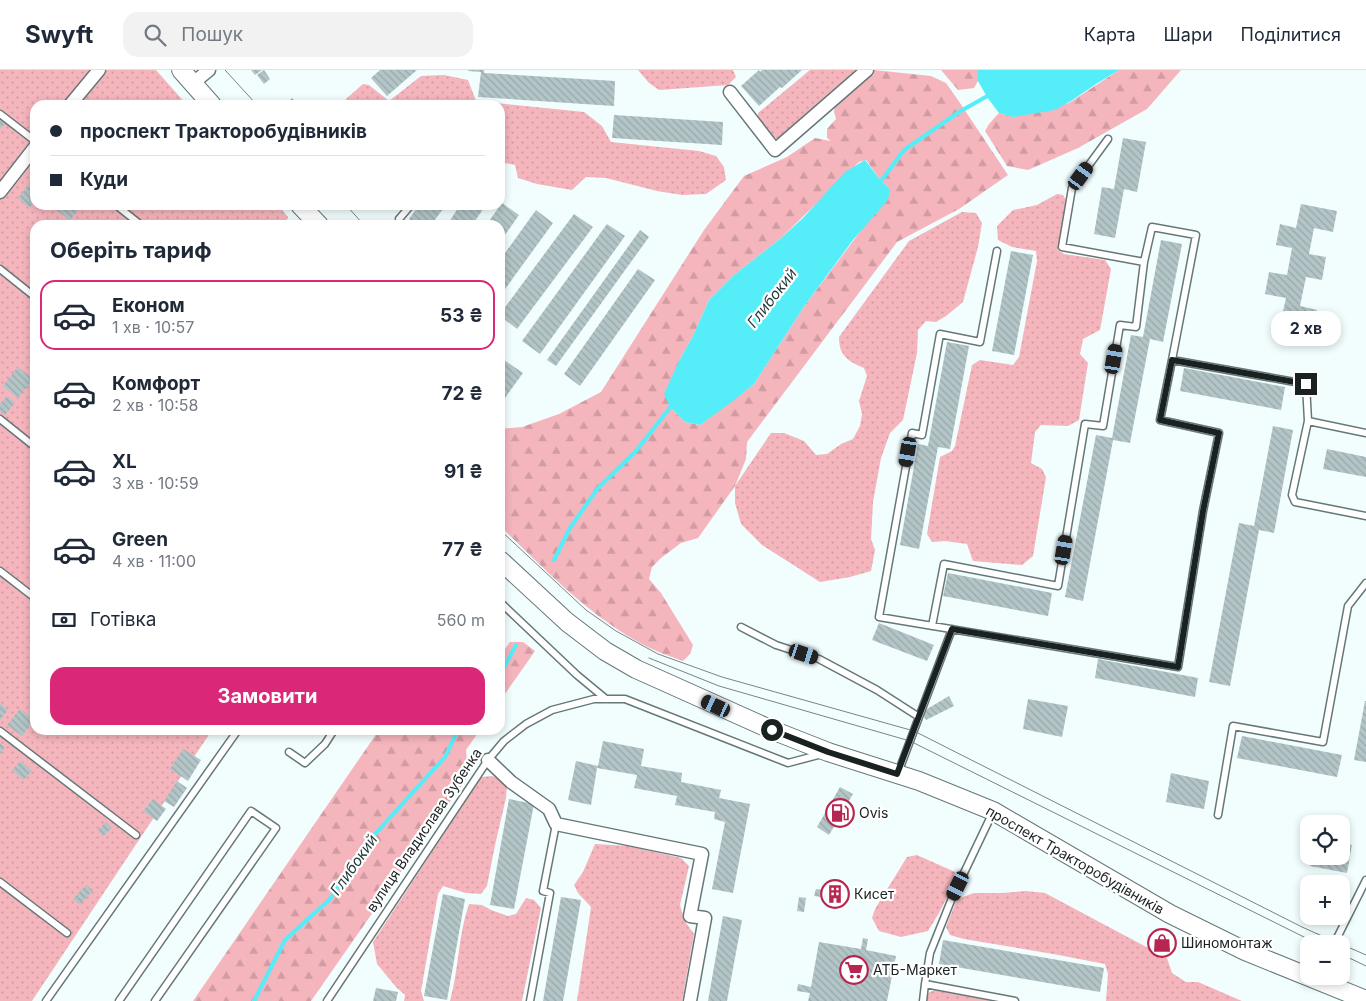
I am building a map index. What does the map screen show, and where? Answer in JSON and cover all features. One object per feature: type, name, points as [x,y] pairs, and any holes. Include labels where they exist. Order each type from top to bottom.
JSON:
[{"type":"main road","points":[[181,70],[208,100]]},
{"type":"main road","name":"проспект Тракторобудівників","points":[[505,565],[567,622],[605,651],[636,669],[764,727],[828,752],[948,792],[993,811],[1170,914],[1245,951],[1300,972]]},
{"type":"main road","name":"проспект Тракторобудівників","points":[[1333,985],[1366,1000]]},
{"type":"street","points":[[74,100],[99,70]]},
{"type":"street","points":[[193,83],[209,70]]},
{"type":"street","points":[[730,92],[776,150],[866,70]]},
{"type":"street","points":[[0,192],[30,153]]},
{"type":"street","points":[[488,760],[511,782],[549,808],[556,824],[702,854],[690,916],[705,918],[690,1001]]},
{"type":"lane","points":[[0,114],[30,137]]},
{"type":"lane","points":[[1108,139],[1072,188],[1062,247],[1144,262]]},
{"type":"lane","points":[[122,210],[135,220]]},
{"type":"lane","points":[[399,219],[406,210]]},
{"type":"lane","points":[[932,626],[944,564],[1058,586],[1085,424],[1103,426],[1120,325],[1136,327],[1144,262],[1152,227],[1196,235],[1160,420],[1219,433],[1203,511],[1178,667],[952,629],[932,626],[879,617],[912,432],[922,435],[940,334],[980,342],[997,251]]},
{"type":"lane","points":[[0,269],[30,293]]},
{"type":"lane","points":[[1172,360],[1306,384],[1308,421],[1292,495],[1295,502],[1366,516]]},
{"type":"lane","points":[[0,419],[30,443]]},
{"type":"lane","points":[[1308,421],[1366,433]]},
{"type":"lane","points":[[0,571],[30,594]]},
{"type":"lane","points":[[1218,815],[1233,726],[1323,742],[1348,606],[1366,583]]},
{"type":"lane","points":[[505,607],[577,676],[606,699]]},
{"type":"lane","points":[[741,626],[776,645],[819,659],[877,690],[919,717]]},
{"type":"lane","points":[[897,774],[952,629]]},
{"type":"lane","name":"вулиця Владислава Зубенка","points":[[327,1001],[488,760],[504,741],[526,724],[552,710],[594,699],[625,698],[788,763],[828,752]]},
{"type":"lane","points":[[0,731],[136,835]]},
{"type":"lane","points":[[46,1001],[234,735]]},
{"type":"lane","points":[[289,752],[305,763],[325,744],[331,735]]},
{"type":"lane","points":[[119,1001],[251,811],[276,828],[155,1001]]},
{"type":"lane","points":[[923,1001],[930,953],[952,898],[993,811]]},
{"type":"lane","points":[[530,1001],[550,893],[543,891],[556,824]]},
{"type":"lane","points":[[1338,935],[1366,880]]},
{"type":"lane","points":[[0,882],[67,933]]},
{"type":"lane","points":[[925,984],[1015,1001]]},
{"type":"green space","points":[[0,70],[156,70],[183,100],[30,100],[30,210],[282,210],[288,217],[287,220],[30,220],[30,735],[209,735],[32,1001],[0,1001]]},
{"type":"green space","points":[[638,70],[733,70],[736,77],[728,85],[659,90],[649,83]]},
{"type":"green space","points":[[810,70],[859,70],[781,140],[772,136],[761,127],[758,113]]},
{"type":"green space","points":[[874,70],[931,76],[946,83],[1008,175],[959,209],[897,242],[747,442],[746,459],[735,486],[698,538],[681,543],[652,567],[649,579],[661,593],[693,645],[690,654],[683,661],[638,642],[595,613],[556,580],[505,531],[505,429],[522,427],[559,414],[601,392],[704,230],[744,176],[787,157],[815,138],[831,141],[827,138],[827,129],[836,119],[834,112],[835,102]],"holes":[[[866,160],[881,181],[890,189],[805,305],[754,384],[700,425],[685,422],[670,407],[679,361],[693,336],[709,300],[734,275],[780,239],[859,162]]]},
{"type":"green space","points":[[941,70],[978,70],[978,81],[974,88],[958,90]]},
{"type":"green space","points":[[1119,70],[1181,70],[1147,109],[1078,148],[1028,170],[1007,166],[985,131],[999,113],[1013,117],[1069,103]]},
{"type":"green space","points":[[444,75],[468,80],[476,100],[390,100],[421,76]]},
{"type":"green space","points":[[363,84],[369,85],[388,100],[346,100]]},
{"type":"green space","points":[[505,104],[584,112],[602,126],[611,142],[699,151],[716,156],[724,167],[726,180],[706,194],[682,195],[657,191],[606,178],[586,177],[572,190],[537,184],[518,178],[515,165],[505,163]]},
{"type":"green space","points":[[1057,194],[1063,195],[1066,200],[1058,250],[1064,254],[1105,260],[1111,269],[1100,330],[1083,339],[1080,354],[1088,363],[1079,420],[1068,426],[1041,425],[1035,432],[1031,463],[1042,469],[1046,477],[1033,556],[1022,565],[973,561],[967,544],[945,541],[932,542],[927,534],[940,457],[952,451],[955,446],[972,365],[980,360],[1013,365],[1019,357],[1037,261],[1036,251],[1012,247],[998,240],[997,226],[1013,210],[1037,205]]},
{"type":"green space","points":[[962,212],[976,213],[982,223],[978,247],[963,302],[936,322],[926,321],[918,330],[917,353],[903,420],[890,433],[881,458],[873,502],[871,539],[875,550],[871,571],[820,582],[762,545],[741,524],[735,503],[735,486],[771,433],[784,433],[804,441],[816,455],[827,454],[841,444],[853,439],[860,426],[862,414],[859,401],[867,376],[864,368],[853,363],[843,353],[839,344],[839,337],[909,241]]},
{"type":"green space","points":[[510,642],[523,642],[535,651],[505,694],[505,649]]},
{"type":"green space","points":[[376,735],[476,735],[466,750],[468,776],[311,1001],[193,1001]]},
{"type":"green space","points":[[492,776],[498,778],[507,786],[487,886],[481,894],[466,893],[443,886],[438,894],[421,991],[424,1001],[404,1001],[405,995],[377,964],[373,942],[481,777]]},
{"type":"green space","points":[[595,844],[629,846],[681,858],[689,866],[680,905],[684,920],[694,934],[682,1001],[577,1001],[591,907],[578,893],[574,885],[583,872]]},
{"type":"green space","points":[[917,855],[955,872],[957,878],[928,931],[901,937],[879,931],[872,918],[875,909],[907,857]]},
{"type":"green space","points":[[1026,891],[1045,893],[1167,958],[1172,973],[1186,982],[1198,982],[1242,1001],[1106,1001],[1108,974],[1105,964],[950,935],[946,927],[957,899],[974,893]]},
{"type":"green space","points":[[526,898],[534,900],[541,908],[522,1001],[450,1001],[465,916],[469,904],[482,905],[508,916],[516,914]]},
{"type":"green space","points":[[934,990],[992,1001],[926,1001],[928,993]]},
{"type":"water","points":[[978,70],[1119,70],[1055,110],[1013,117],[999,113],[987,97],[978,81]]},
{"type":"water","points":[[865,160],[881,181],[890,189],[888,200],[853,240],[805,305],[754,384],[700,425],[685,422],[670,407],[664,394],[709,300],[734,275],[780,239],[803,218],[845,172]]},
{"type":"building","points":[[251,70],[262,70],[255,75]]},
{"type":"building","points":[[264,70],[270,79],[264,84],[257,75]]},
{"type":"building","points":[[380,70],[417,70],[387,96],[371,78]]},
{"type":"building","points":[[468,70],[484,70],[484,73],[615,81],[614,106],[478,97],[481,72]]},
{"type":"building","points":[[759,70],[760,72],[762,70],[802,70],[759,106],[741,86]]},
{"type":"building","points":[[614,115],[723,122],[722,145],[612,138]]},
{"type":"building","points":[[0,120],[5,124],[0,129]]},
{"type":"building","points":[[1123,138],[1146,142],[1137,192],[1124,189],[1115,238],[1094,234],[1102,187],[1114,189]]},
{"type":"building","points":[[30,184],[29,208],[18,198]]},
{"type":"building","points":[[1301,204],[1337,211],[1333,232],[1314,228],[1309,254],[1326,257],[1322,280],[1306,277],[1300,306],[1317,310],[1312,331],[1280,325],[1286,298],[1265,294],[1269,272],[1287,275],[1292,248],[1276,245],[1280,224],[1296,228]]},
{"type":"building","points":[[505,205],[519,215],[505,235],[505,220],[490,220],[497,210],[505,210]]},
{"type":"building","points":[[56,210],[78,210],[70,220]]},
{"type":"building","points":[[415,210],[442,210],[435,220],[409,219]]},
{"type":"building","points":[[457,210],[483,210],[476,220],[450,220]]},
{"type":"building","points":[[536,210],[553,223],[505,289],[505,253]]},
{"type":"building","points":[[574,214],[593,227],[517,329],[505,320],[505,307]]},
{"type":"building","points":[[607,224],[625,236],[540,354],[522,341]]},
{"type":"building","points":[[640,230],[649,237],[556,366],[547,360]]},
{"type":"building","points":[[1161,240],[1182,244],[1163,342],[1150,339],[1130,443],[1113,440],[1083,601],[1065,597],[1096,435],[1112,438],[1131,335],[1143,337]]},
{"type":"building","points":[[1011,251],[1033,255],[1014,355],[992,351]]},
{"type":"building","points":[[638,269],[655,280],[580,386],[564,374]]},
{"type":"building","points":[[947,342],[969,346],[950,449],[938,447],[919,549],[900,545],[918,444],[928,446]]},
{"type":"building","points":[[505,361],[523,373],[505,398]]},
{"type":"building","points":[[18,367],[30,377],[30,383],[18,398],[3,386]]},
{"type":"building","points":[[1184,368],[1285,387],[1281,410],[1180,391]]},
{"type":"building","points":[[7,396],[15,403],[5,415],[0,411],[0,404]]},
{"type":"building","points":[[1273,426],[1293,430],[1274,533],[1259,530],[1230,686],[1209,682],[1239,523],[1254,526]]},
{"type":"building","points":[[1327,449],[1366,457],[1366,477],[1323,469]]},
{"type":"building","points":[[948,573],[1052,593],[1048,616],[943,596]]},
{"type":"building","points":[[879,623],[934,645],[927,661],[872,640]]},
{"type":"building","points":[[1098,659],[1198,678],[1195,697],[1095,678]]},
{"type":"building","points":[[949,696],[954,706],[926,720],[922,712]]},
{"type":"building","points":[[1028,699],[1068,706],[1062,737],[1023,729]]},
{"type":"building","points":[[1366,701],[1366,762],[1354,760]]},
{"type":"building","points":[[0,703],[8,710],[0,720]]},
{"type":"building","points":[[20,709],[30,717],[30,725],[22,736],[7,725]]},
{"type":"building","points":[[1242,736],[1342,755],[1337,777],[1237,758]]},
{"type":"building","points":[[603,741],[644,749],[641,766],[682,773],[681,782],[721,790],[719,798],[750,804],[733,893],[712,889],[725,822],[714,819],[715,812],[675,805],[677,796],[634,788],[637,775],[597,768],[591,805],[568,800],[576,761],[598,766]]},
{"type":"building","points":[[0,743],[5,747],[0,754]]},
{"type":"building","points":[[183,749],[201,760],[188,781],[170,769]]},
{"type":"building","points":[[21,761],[32,771],[23,780],[12,770]]},
{"type":"building","points":[[1171,773],[1209,781],[1204,809],[1166,802]]},
{"type":"building","points":[[177,781],[187,788],[174,807],[164,801]]},
{"type":"building","points":[[840,787],[853,794],[829,835],[817,827]]},
{"type":"building","points":[[153,799],[166,809],[157,821],[143,811]]},
{"type":"building","points":[[509,799],[534,804],[514,909],[490,905]]},
{"type":"building","points":[[106,822],[112,828],[103,836],[98,830]]},
{"type":"building","points":[[1310,865],[1348,865],[1347,873]]},
{"type":"building","points":[[86,885],[93,890],[80,905],[73,899]]},
{"type":"building","name":"Кисет","points":[[828,886],[844,889],[843,900],[814,896],[816,889],[828,891]]},
{"type":"building","points":[[443,894],[465,899],[447,1000],[424,996]]},
{"type":"building","points":[[561,897],[581,900],[563,1001],[543,1001]]},
{"type":"building","points":[[799,897],[806,898],[804,912],[797,911]]},
{"type":"building","points":[[723,916],[742,920],[727,1001],[708,1001]]},
{"type":"building","name":"АТБ-Маркет","points":[[863,938],[868,939],[866,950],[896,956],[887,1001],[808,1001],[810,993],[797,991],[798,984],[811,987],[819,942],[861,949]]},
{"type":"building","points":[[943,940],[1104,968],[1100,992],[939,964]]},
{"type":"building","points":[[376,988],[398,992],[396,1001],[373,1001]]},
{"type":"waterway","name":"Глибокий","points":[[878,183],[904,150],[959,112],[991,94]]},
{"type":"waterway","name":"Глибокий","points":[[554,560],[570,528],[598,488],[636,451],[672,405]]},
{"type":"waterway","name":"Глибокий","points":[[505,666],[516,645]]},
{"type":"waterway","name":"Глибокий","points":[[254,1001],[285,940],[330,899],[366,844],[445,757],[456,735]]},
{"type":"tram line","points":[[225,70],[252,100]]},
{"type":"tram line","points":[[350,210],[360,220]]},
{"type":"tram line","points":[[505,535],[586,610],[616,631],[658,654],[722,677],[914,731],[1320,935]]},
{"type":"tram line","points":[[649,658],[719,686],[910,741],[1300,935]]},
{"type":"tram line","points":[[1350,948],[1366,955]]},
{"type":"tram line","points":[[1350,958],[1366,966]]},
{"type":"place","name":"Ovis","points":[[840,813]]},
{"type":"place","name":"Кисет","points":[[835,894]]},
{"type":"place","name":"Шиномонтаж","points":[[1162,943]]},
{"type":"place","name":"АТБ-Маркет","points":[[854,970]]},
{"type":"route","points":[[772,730],[828,752],[897,774],[952,629],[1178,667],[1203,511],[1219,433],[1160,420],[1172,360],[1306,384]]}]
